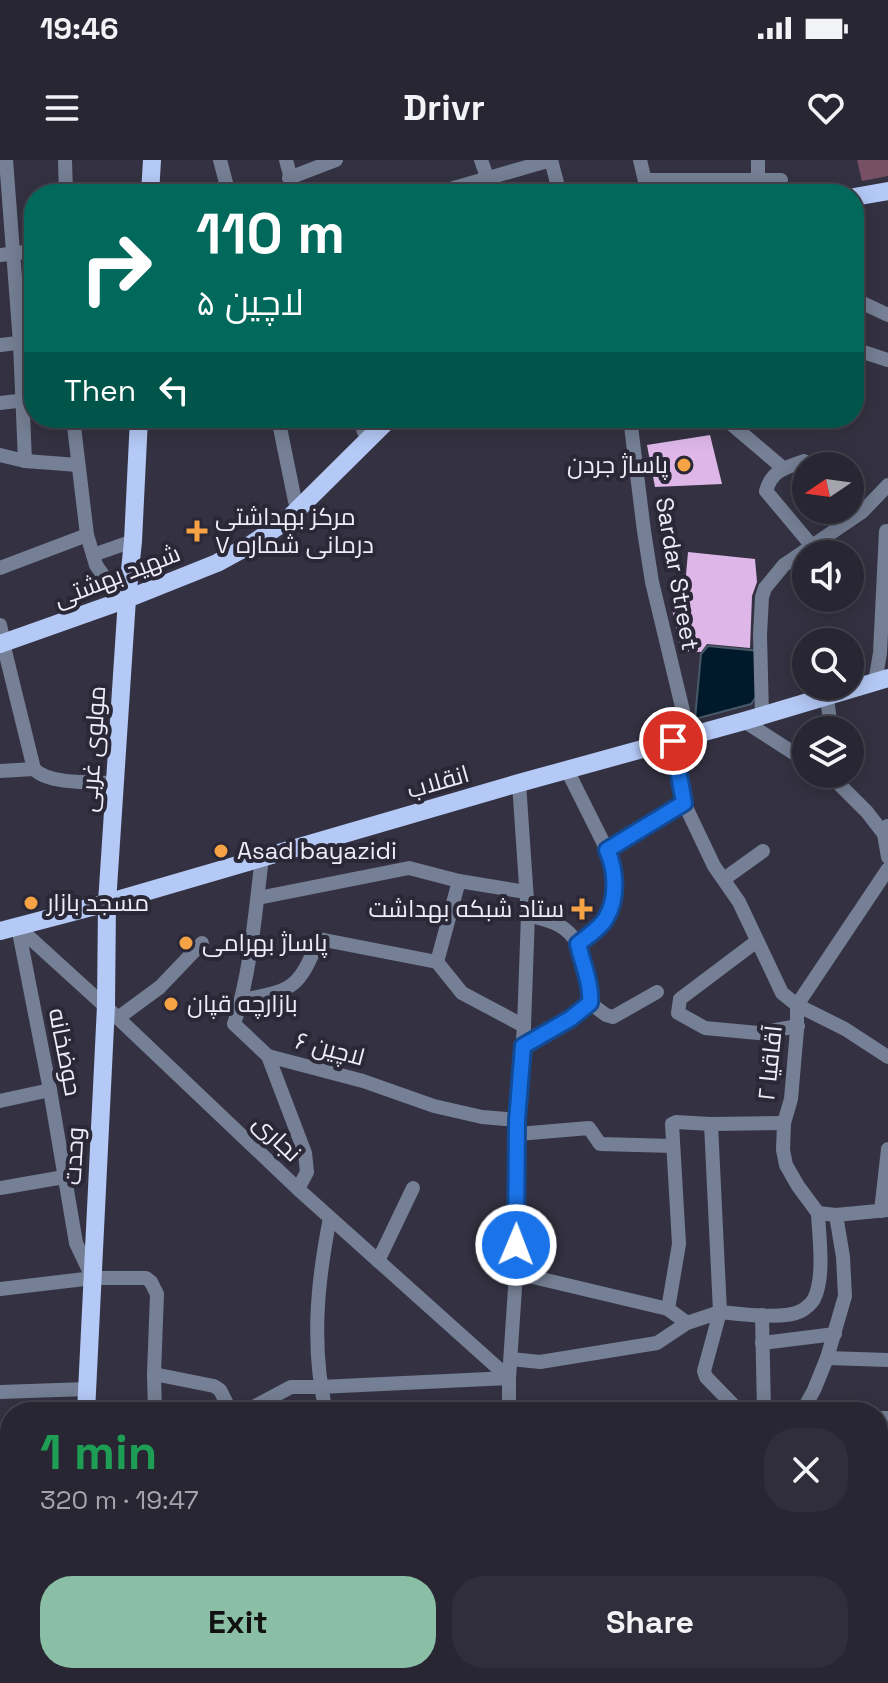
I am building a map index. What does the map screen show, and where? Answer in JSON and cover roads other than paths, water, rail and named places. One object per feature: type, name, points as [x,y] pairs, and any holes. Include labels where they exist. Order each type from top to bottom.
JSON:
[{"type":"main road","points":[[151,184],[152,160]]},
{"type":"main road","points":[[864,195],[888,191]]},
{"type":"main road","points":[[864,208],[888,204]]},
{"type":"main road","name":"مولوی غربی","points":[[107,903],[139,428]]},
{"type":"main road","name":"شهید بهشتی","points":[[128,593],[234,545],[275,518],[295,501],[362,428]]},
{"type":"main road","name":"شهید بهشتی","points":[[1,636],[217,563],[250,545],[286,521],[380,428]]},
{"type":"main road","name":"انقلاب","points":[[864,686],[885,679]]},
{"type":"main road","name":"انقلاب","points":[[9,929],[817,700]]},
{"type":"main road","name":"وحدت","points":[[86,1402],[112,1012],[107,903]]},
{"type":"street","points":[[6,160],[7,254],[24,329]]},
{"type":"street","points":[[65,160],[66,184]]},
{"type":"street","points":[[220,160],[226,184]]},
{"type":"street","points":[[286,160],[291,184]]},
{"type":"street","points":[[289,178],[336,160]]},
{"type":"street","points":[[481,160],[490,184]]},
{"type":"street","points":[[467,184],[551,160],[557,184]]},
{"type":"street","points":[[640,160],[645,184]]},
{"type":"street","points":[[758,160],[758,179]]},
{"type":"street","points":[[688,184],[781,180]]},
{"type":"street","points":[[864,304],[888,315]]},
{"type":"street","points":[[0,345],[24,342]]},
{"type":"street","points":[[864,352],[888,360]]},
{"type":"street","points":[[0,403],[24,400]]},
{"type":"street","points":[[25,461],[27,428]]},
{"type":"street","points":[[74,428],[87,535],[96,565],[112,588],[128,593]]},
{"type":"street","points":[[280,428],[295,501]]},
{"type":"street","name":"Sardar Street","points":[[631,428],[652,582],[681,738],[684,803],[714,866],[739,902],[782,993],[797,1005]]},
{"type":"street","points":[[736,428],[783,468]]},
{"type":"street","points":[[0,455],[25,461],[78,465]]},
{"type":"street","points":[[792,465],[769,479],[766,491],[807,540]]},
{"type":"street","points":[[821,540],[862,512],[888,485]]},
{"type":"street","points":[[885,679],[880,653],[888,531]]},
{"type":"street","points":[[0,568],[87,535]]},
{"type":"street","points":[[93,555],[133,541]]},
{"type":"street","points":[[792,560],[765,588],[762,597],[753,719],[792,750]]},
{"type":"street","points":[[1,636],[34,769],[39,774],[59,780],[116,783]]},
{"type":"street","points":[[0,771],[34,769]]},
{"type":"street","points":[[567,770],[607,850],[615,880],[606,920],[578,944]]},
{"type":"street","points":[[509,1402],[528,915],[519,783]]},
{"type":"street","points":[[847,788],[886,829],[888,857]]},
{"type":"street","points":[[607,850],[684,803]]},
{"type":"street","points":[[724,879],[763,851]]},
{"type":"street","points":[[262,858],[242,1000],[234,1024],[268,1056]]},
{"type":"street","points":[[258,898],[409,868],[459,881],[526,892]]},
{"type":"street","name":"آقاقیا ۲","points":[[818,1213],[786,1165],[783,1150],[784,1123],[791,1099],[797,1005],[888,869]]},
{"type":"street","points":[[437,962],[459,881]]},
{"type":"street","points":[[528,915],[564,927],[572,934],[578,944],[589,986],[590,1003],[606,1015],[613,1017],[657,992]]},
{"type":"street","name":"نجاری","points":[[9,929],[112,1012],[298,1189],[509,1378]]},
{"type":"street","name":"حوضخانه","points":[[9,929],[50,1090],[76,1243],[93,1278]]},
{"type":"street","points":[[242,1000],[279,993],[295,985],[319,939],[437,962],[462,993],[524,1026]]},
{"type":"street","points":[[757,941],[680,999],[678,1013],[705,1028],[758,1033],[798,1026]]},
{"type":"street","points":[[112,1012],[160,987],[202,943]]},
{"type":"street","points":[[523,1046],[570,1019],[590,1003]]},
{"type":"street","points":[[797,1005],[845,1029],[888,1057]]},
{"type":"street","name":"لاچین ۶","points":[[268,1056],[363,1081],[434,1106],[518,1127],[589,1128],[600,1144],[673,1146]]},
{"type":"street","name":"لاچین ۶","points":[[268,1056],[305,1153],[307,1172],[298,1189]]},
{"type":"street","points":[[0,1101],[50,1090]]},
{"type":"street","points":[[668,1309],[679,1244],[672,1124],[784,1123]]},
{"type":"street","points":[[711,1124],[720,1312],[704,1371],[730,1402]]},
{"type":"street","points":[[511,1359],[540,1362],[657,1343],[687,1323],[720,1312],[762,1315],[800,1312],[814,1301],[819,1278],[818,1213],[836,1215],[885,1210],[888,1149]]},
{"type":"street","points":[[0,1188],[64,1177]]},
{"type":"street","points":[[378,1261],[413,1188]]},
{"type":"street","points":[[807,1402],[827,1358],[845,1296],[836,1215]]},
{"type":"street","points":[[324,1402],[317,1366],[317,1307],[321,1263],[330,1218]]},
{"type":"street","points":[[516,1273],[668,1309],[687,1323]]},
{"type":"street","points":[[0,1289],[93,1278],[146,1278],[157,1294],[155,1402]]},
{"type":"street","points":[[762,1315],[764,1402]]},
{"type":"street","points":[[762,1343],[835,1334]]},
{"type":"street","points":[[827,1358],[888,1360]]},
{"type":"street","points":[[154,1374],[214,1386],[226,1402]]},
{"type":"street","points":[[263,1402],[291,1387],[509,1378]]},
{"type":"street","points":[[0,1392],[87,1389]]},
{"type":"water","points":[[708,646],[759,651],[757,696],[751,704],[695,719],[701,654]]},
{"type":"place","name":"پاساژ جردن","points":[[684,465]]},
{"type":"place","name":"مرکز بهداشتی درمانی شماره ۷","points":[[197,531]]},
{"type":"place","name":"Asad bayazidi","points":[[221,851]]},
{"type":"place","name":"مسجد بازار","points":[[31,903]]},
{"type":"place","name":"ستاد شبکه بهداشت","points":[[582,909]]},
{"type":"place","name":"پاساژ بهرامی","points":[[186,943]]},
{"type":"place","name":"بازارچه قپان","points":[[171,1004]]}]
